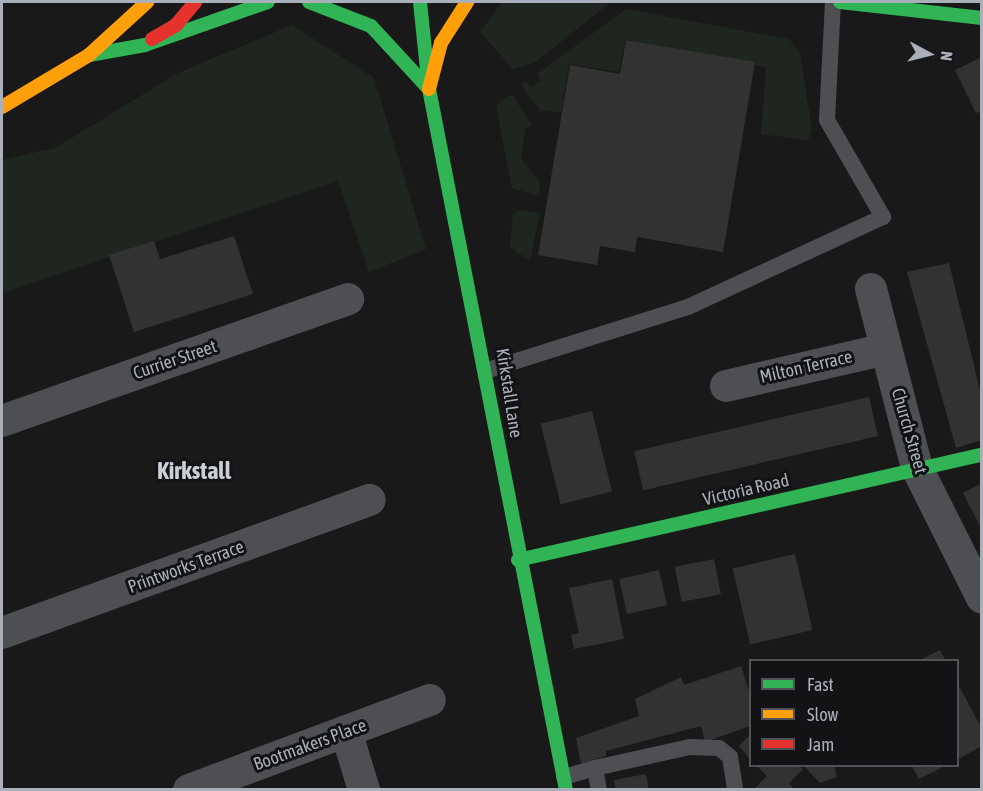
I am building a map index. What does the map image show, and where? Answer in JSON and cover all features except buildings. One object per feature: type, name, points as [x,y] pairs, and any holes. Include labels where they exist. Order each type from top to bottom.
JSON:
[{"type":"main road","points":[[106,37],[124,2]]},
{"type":"main road","points":[[2,107],[89,55],[106,37],[147,2]]},
{"type":"main road","points":[[145,45],[176,25],[195,2]]},
{"type":"main road","points":[[241,2],[264,2]]},
{"type":"main road","points":[[89,55],[145,45],[264,2]]},
{"type":"main road","points":[[309,2],[371,26],[429,89]]},
{"type":"main road","name":"Kirkstall Lane","points":[[420,2],[429,89],[488,370],[518,560],[565,783]]},
{"type":"main road","points":[[429,89],[441,43],[467,2]]},
{"type":"main road","points":[[840,2],[981,18]]},
{"type":"main road","name":"Victoria Road","points":[[518,560],[981,455]]},
{"type":"street","name":"Church Street","points":[[871,289],[917,468],[981,598]]},
{"type":"street","name":"Currier Street","points":[[2,421],[348,299]]},
{"type":"street","name":"Milton Terrace","points":[[726,386],[886,349]]},
{"type":"street","name":"Printworks Terrace","points":[[2,633],[370,500]]},
{"type":"street","name":"Bootmakers Place","points":[[189,789],[430,700]]},
{"type":"street","points":[[346,731],[364,789]]},
{"type":"lane","points":[[488,370],[688,307],[883,217],[827,120],[832,2]]},
{"type":"lane","points":[[565,783],[595,768],[690,747],[719,748],[730,757],[735,789]]},
{"type":"lane","points":[[595,768],[599,789]]},
{"type":"shaded area","points":[[502,2],[608,4],[536,62],[513,69],[480,32]]},
{"type":"shaded area","points":[[626,9],[789,39],[800,53],[812,130],[808,140],[761,134],[766,67],[625,39],[619,72],[569,64],[561,112],[541,111],[521,85],[526,81],[531,87],[541,80],[537,74]]},
{"type":"shaded area","points":[[292,25],[374,78],[426,249],[369,272],[338,181],[2,293],[2,160],[55,148],[178,73]]},
{"type":"shaded area","points":[[508,96],[513,96],[532,125],[525,129],[521,159],[540,183],[539,196],[512,188],[496,106]]},
{"type":"shaded area","points":[[522,210],[540,213],[530,261],[510,247],[513,213]]},
{"type":"traffic: fast","points":[[89,55],[145,45],[268,2]]},
{"type":"traffic: fast","points":[[309,2],[371,26],[429,89]]},
{"type":"traffic: fast","points":[[420,2],[429,89],[566,790]]},
{"type":"traffic: fast","points":[[840,2],[982,18]]},
{"type":"traffic: fast","points":[[518,560],[982,455]]},
{"type":"traffic: slow","points":[[2,107],[89,55],[147,2]]},
{"type":"traffic: slow","points":[[429,89],[441,43],[467,2]]},
{"type":"traffic: jam","points":[[152,39],[176,25],[195,2]]},
{"type":"district","name":"Kirkstall","points":[[194,471]]}]
